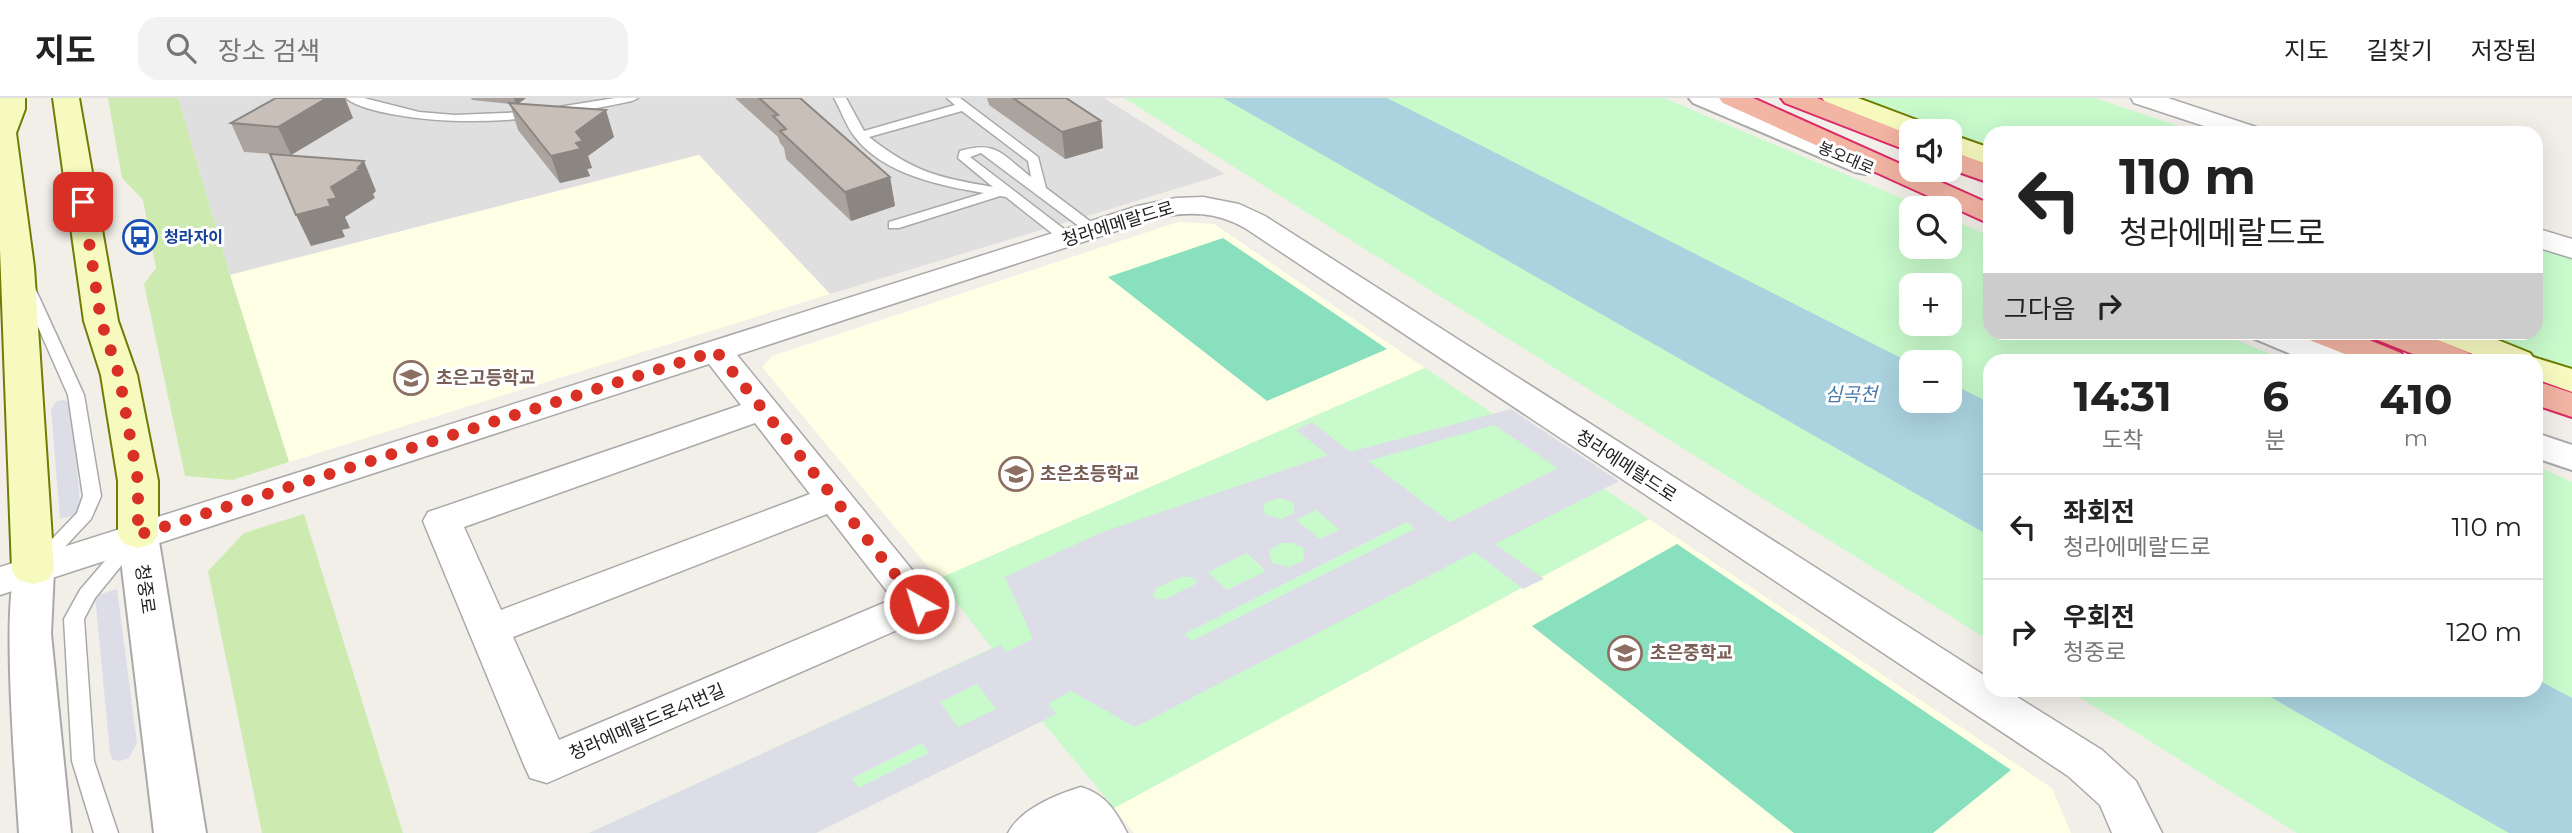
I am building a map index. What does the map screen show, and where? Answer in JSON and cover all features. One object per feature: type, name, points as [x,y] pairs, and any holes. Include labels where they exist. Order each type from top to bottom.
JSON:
[{"type":"highway","points":[[1732,98],[1983,213]]},
{"type":"highway","name":"봉오대로","points":[[1740,98],[1899,162]]},
{"type":"highway","points":[[1794,98],[1899,139]]},
{"type":"highway","points":[[1805,98],[1899,132]]},
{"type":"highway","points":[[1962,154],[1983,161]]},
{"type":"highway","points":[[1962,164],[1983,172]]},
{"type":"highway","points":[[1947,182],[1983,196]]},
{"type":"highway","points":[[2339,340],[2374,354]]},
{"type":"highway","points":[[2407,340],[2442,354]]},
{"type":"highway","points":[[2543,395],[2572,406]]},
{"type":"highway","points":[[2543,422],[2572,433]]},
{"type":"main road","points":[[12,98],[12,109],[1,132],[18,267],[16,575]]},
{"type":"main road","name":"청중로","points":[[66,98],[101,321],[119,375],[138,481],[138,535]]},
{"type":"main road","points":[[1835,98],[1899,123]]},
{"type":"main road","points":[[1962,147],[1983,155]]},
{"type":"main road","points":[[2467,340],[2503,354]]},
{"type":"main road","points":[[2543,370],[2572,381]]},
{"type":"street","name":"봉오대로","points":[[1702,98],[1983,213]]},
{"type":"street","points":[[2117,98],[2201,126]]},
{"type":"street","points":[[2143,98],[2228,126]]},
{"type":"street","name":"청라에메랄드로","points":[[16,575],[1079,235],[1171,206],[1193,203],[1238,211],[1983,697]]},
{"type":"street","points":[[2543,229],[2572,239]]},
{"type":"street","points":[[2543,239],[2572,249]]},
{"type":"street","points":[[2286,340],[2320,354]]},
{"type":"street","name":"청라에메랄드로41번길","points":[[716,351],[919,604],[547,765],[442,521],[762,409]]},
{"type":"street","points":[[2543,447],[2572,459]]},
{"type":"street","points":[[488,631],[834,498]]},
{"type":"street","name":"청중로","points":[[138,535],[180,833]]},
{"type":"street","points":[[16,575],[29,634],[45,833]]},
{"type":"street","name":"청라에메랄드로","points":[[1984,697],[2085,763],[2119,794],[2135,829]]},
{"type":"street","points":[[1033,833],[1081,806],[1102,833]]},
{"type":"lane","points":[[352,98],[405,113],[475,117],[549,114],[632,98]]},
{"type":"lane","points":[[840,98],[860,136],[909,171],[946,183],[1007,194]]},
{"type":"lane","points":[[953,98],[1034,160],[1041,189]]},
{"type":"lane","points":[[860,136],[965,106]]},
{"type":"lane","points":[[981,149],[989,150],[1041,189],[1086,225],[1079,235],[1007,194],[964,158],[964,154],[981,149]]},
{"type":"lane","points":[[894,225],[1007,194]]},
{"type":"lane","points":[[16,575],[85,515],[92,496],[76,395],[18,267]]},
{"type":"lane","points":[[106,833],[83,761],[74,619],[87,595],[138,535]]},
{"type":"shaded area","name":"청라자이","points":[[178,98],[1104,98],[1225,174],[830,294],[698,155],[230,275]]},
{"type":"shaded area","name":"초은고등학교","points":[[699,155],[830,294],[289,462],[230,275]]},
{"type":"shaded area","name":"초은초등학교","points":[[1178,222],[1214,224],[1425,368],[938,579],[762,367],[772,356]]},
{"type":"shaded area","points":[[64,400],[71,404],[81,513],[60,519],[51,409],[57,401]]},
{"type":"shaded area","points":[[1511,409],[1619,481],[1495,544],[1544,579],[1523,589],[1475,552],[1135,727],[1071,691],[1048,704],[1056,714],[816,833],[589,833],[1000,645],[1006,652],[1033,639],[1005,577],[1100,533],[1328,455],[1296,430],[1312,422],[1350,452]],"holes":[[[1494,425],[1558,468],[1450,522],[1368,461]],[[1281,498],[1294,503],[1294,513],[1281,519],[1266,515],[1263,508],[1266,502]],[[1316,510],[1339,529],[1320,539],[1296,520]],[[1407,522],[1415,529],[1192,641],[1184,634]],[[1281,543],[1293,543],[1303,548],[1304,560],[1289,567],[1272,563],[1269,551]],[[1247,553],[1266,571],[1227,590],[1208,572]],[[1181,577],[1192,577],[1196,580],[1196,584],[1165,599],[1155,599],[1153,595],[1156,588]],[[977,684],[996,709],[958,727],[940,702]],[[922,743],[929,753],[859,788],[852,778]]]},
{"type":"shaded area","name":"초은중학교","points":[[1649,519],[2052,788],[2071,833],[1134,833],[1114,808]]},
{"type":"shaded area","points":[[117,589],[137,743],[129,758],[120,761],[113,760],[110,753],[95,596]]},
{"type":"green space","points":[[108,98],[178,98],[289,462],[232,480],[185,476],[144,284],[156,268],[143,200],[122,178]]},
{"type":"green space","points":[[1124,98],[1664,98],[1899,197],[1899,259],[1962,259],[1962,224],[1983,233],[1983,340],[2236,340],[2270,354],[1983,354],[1983,637]]},
{"type":"green space","points":[[1851,98],[2095,98],[2178,126],[1983,126],[1983,148],[1962,140],[1962,119],[1906,119]]},
{"type":"green space","points":[[1223,238],[1387,349],[1267,401],[1108,277]]},
{"type":"green space","points":[[2543,249],[2572,259],[2572,370],[2543,359],[2543,354],[2528,354],[2490,340],[2543,340]]},
{"type":"green space","points":[[1425,368],[1649,519],[1114,808],[1042,721],[816,833],[589,833],[992,648],[938,579]]},
{"type":"green space","points":[[2543,469],[2572,482],[2572,833],[2297,833],[2079,697],[2543,697]]},
{"type":"green space","points":[[304,514],[403,833],[262,833],[208,571],[244,533]]},
{"type":"green space","points":[[1677,544],[2011,770],[1933,833],[1794,833],[1532,626]]},
{"type":"water","name":"심곡천","points":[[1223,98],[1387,98],[1899,357],[1899,413],[1962,413],[1962,389],[1983,400],[1983,532]]},
{"type":"water","points":[[2543,683],[2572,698],[2572,833],[2509,833],[2270,697],[2543,697]]},
{"type":"building","points":[[276,98],[327,98],[278,127],[231,123]]},
{"type":"building","points":[[759,98],[800,98],[890,177],[845,192],[780,131],[786,129],[773,116],[778,115]]},
{"type":"building","points":[[1013,98],[1066,98],[1101,121],[1062,132]]},
{"type":"building","points":[[509,103],[606,110],[576,132],[583,141],[576,143],[581,149],[551,156]]},
{"type":"building","points":[[270,154],[364,161],[358,168],[362,168],[331,187],[337,198],[328,200],[331,206],[296,215]]},
{"type":"place","name":"청라자이","points":[[140,237]]},
{"type":"place","name":"초은고등학교","points":[[411,378]]},
{"type":"place","name":"초은초등학교","points":[[1016,474]]},
{"type":"place","name":"초은중학교","points":[[1625,653]]},
{"type":"route","points":[[83,202],[101,321],[119,375],[138,481],[138,535],[716,351],[919,604]]}]
